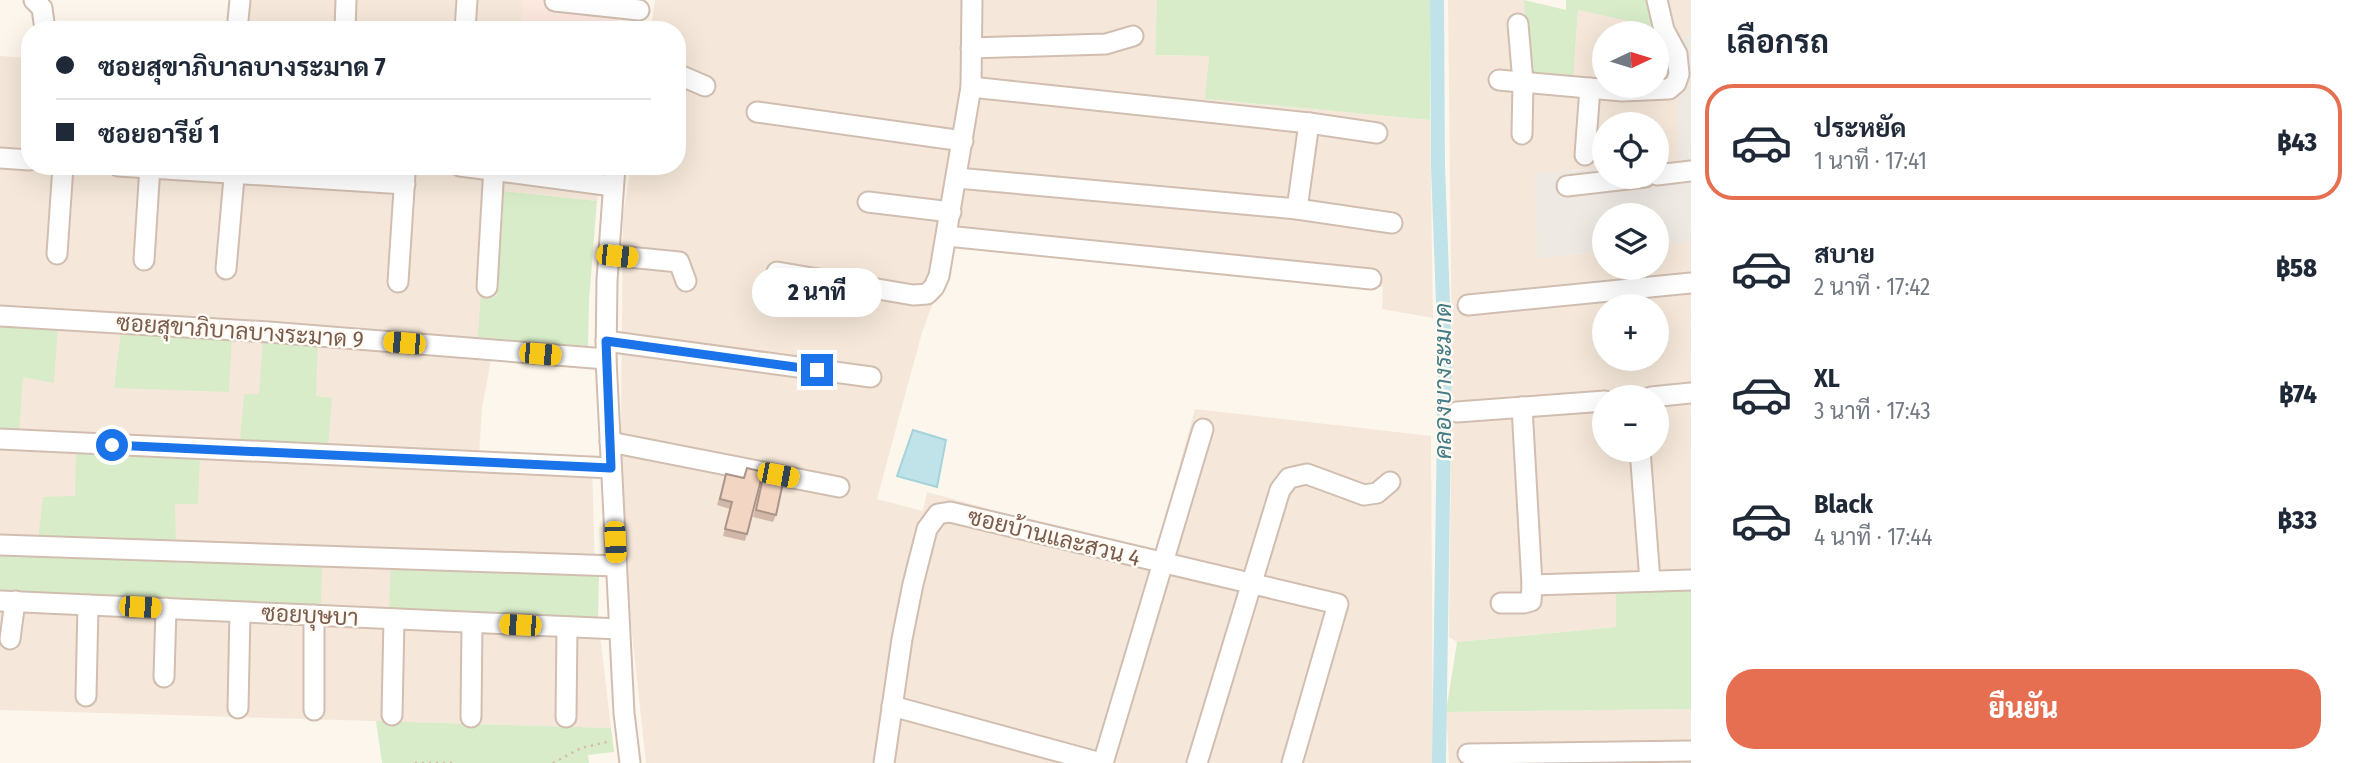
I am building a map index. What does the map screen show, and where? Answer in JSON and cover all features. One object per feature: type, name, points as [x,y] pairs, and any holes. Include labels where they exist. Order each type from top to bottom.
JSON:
[{"type":"street","points":[[34,0],[43,8],[44,21]]},
{"type":"street","points":[[238,21],[240,0]]},
{"type":"street","points":[[345,21],[346,0]]},
{"type":"street","points":[[466,21],[467,0]]},
{"type":"street","points":[[777,272],[913,295],[927,294],[934,286],[939,276],[947,236],[971,87],[972,0]]},
{"type":"street","points":[[1499,80],[1622,91],[1669,89],[1676,83],[1679,74],[1676,54],[1664,30],[1657,0]]},
{"type":"street","points":[[555,1],[640,5]]},
{"type":"street","points":[[1518,24],[1524,82],[1522,134]]},
{"type":"street","points":[[971,48],[1106,44],[1133,36]]},
{"type":"street","points":[[686,78],[705,86]]},
{"type":"street","points":[[971,87],[1309,123],[1377,134]]},
{"type":"street","points":[[1585,155],[1590,88]]},
{"type":"street","points":[[757,112],[963,141]]},
{"type":"street","points":[[1297,209],[1309,123]]},
{"type":"street","points":[[0,158],[21,159]]},
{"type":"street","points":[[1669,174],[1691,171]]},
{"type":"street","points":[[57,254],[62,175]]},
{"type":"street","points":[[144,260],[149,175]]},
{"type":"street","points":[[226,269],[235,175]]},
{"type":"street","points":[[398,282],[407,175]]},
{"type":"street","points":[[487,287],[494,175]]},
{"type":"street","points":[[614,176],[608,255],[606,350],[616,566],[630,763]]},
{"type":"street","points":[[957,178],[1297,209],[1392,223]]},
{"type":"street","points":[[1567,186],[1592,183]]},
{"type":"street","points":[[868,202],[951,212]]},
{"type":"street","points":[[947,236],[1371,279]]},
{"type":"street","points":[[608,255],[680,262],[686,281]]},
{"type":"street","points":[[1468,305],[1691,283]]},
{"type":"street","name":"ซอยสุขาภิบาลบางระมาด 9","points":[[0,316],[606,350],[871,377]]},
{"type":"street","points":[[1669,395],[1691,393]]},
{"type":"street","points":[[1457,412],[1592,402]]},
{"type":"street","points":[[1502,603],[1531,601],[1522,407]]},
{"type":"street","points":[[892,706],[1102,763],[1203,429]]},
{"type":"street","points":[[0,439],[611,468]]},
{"type":"street","points":[[610,442],[839,487]]},
{"type":"street","points":[[1641,462],[1650,581]]},
{"type":"street","points":[[1198,763],[1280,490],[1289,478],[1307,474],[1364,495],[1377,493],[1390,482]]},
{"type":"street","name":"ซอยบ้านและสวน 4","points":[[884,763],[913,584],[927,529],[939,514],[950,512],[1338,604],[1292,763]]},
{"type":"street","points":[[0,545],[616,566]]},
{"type":"street","points":[[1532,585],[1691,580]]},
{"type":"street","points":[[7,601],[10,639]]},
{"type":"street","name":"ซอยบุษบา","points":[[7,601],[620,629]]},
{"type":"street","points":[[86,696],[88,605]]},
{"type":"street","points":[[164,677],[166,608]]},
{"type":"street","points":[[238,708],[240,612]]},
{"type":"street","points":[[314,615],[314,710]]},
{"type":"street","points":[[392,715],[394,619]]},
{"type":"street","points":[[471,718],[472,623]]},
{"type":"street","points":[[566,717],[567,627]]},
{"type":"street","points":[[1468,754],[1691,751]]},
{"type":"path","points":[[553,763],[581,748],[627,737]]},
{"type":"path","points":[[415,763],[456,763]]},
{"type":"shaded area","points":[[243,0],[524,0],[522,21],[241,21]]},
{"type":"shaded area","points":[[524,0],[620,0],[617,21],[522,21]]},
{"type":"shaded area","points":[[655,0],[1157,0],[1155,55],[1209,56],[1206,99],[1430,120],[1433,318],[1382,309],[1383,287],[953,246],[921,336],[877,499],[923,511],[927,492],[1155,554],[1195,409],[1431,436],[1433,763],[646,763],[620,522],[623,215],[630,175],[686,175],[686,21],[652,21]]},
{"type":"shaded area","points":[[1448,0],[1524,0],[1527,76],[1573,80],[1578,10],[1631,21],[1592,21],[1592,98],[1670,98],[1670,21],[1650,21],[1647,0],[1691,0],[1691,36],[1678,38],[1678,163],[1669,164],[1669,112],[1592,112],[1592,169],[1572,170],[1538,258],[1592,252],[1592,280],[1669,280],[1669,244],[1691,241],[1691,588],[1616,627],[1457,642],[1449,637],[1452,360]]},
{"type":"shaded area","points":[[1691,36],[1691,241],[1669,244],[1669,203],[1592,203],[1592,252],[1538,258],[1534,174],[1592,169],[1592,189],[1669,189],[1669,164],[1678,163],[1678,38]]},
{"type":"shaded area","points":[[0,56],[21,57],[21,175],[600,175],[597,201],[504,191],[497,296],[482,295],[492,355],[482,408],[479,456],[592,461],[595,571],[389,609],[598,618],[611,728],[0,710]]},
{"type":"shaded area","points":[[1691,709],[1691,763],[1449,763],[1446,712]]},
{"type":"green space","points":[[1157,0],[1430,0],[1430,120],[1205,99],[1209,56],[1155,55]]},
{"type":"green space","points":[[1524,0],[1566,10],[1566,0],[1647,0],[1650,21],[1628,21],[1578,10],[1573,81],[1527,76]]},
{"type":"green space","points":[[504,191],[597,201],[588,352],[477,345],[481,295],[497,296]]},
{"type":"green space","points":[[0,322],[58,324],[54,383],[23,377],[19,434],[0,431]]},
{"type":"green space","points":[[121,331],[232,335],[229,392],[114,388]]},
{"type":"green space","points":[[263,340],[318,343],[316,396],[332,398],[328,448],[240,441],[244,394],[259,394]]},
{"type":"green space","points":[[76,449],[200,456],[198,504],[175,504],[176,544],[38,539],[43,497],[75,496]]},
{"type":"green space","points":[[0,553],[322,564],[321,606],[0,592]]},
{"type":"green space","points":[[391,564],[595,571],[599,577],[598,618],[389,609]]},
{"type":"green space","points":[[1691,588],[1691,709],[1446,712],[1457,642],[1616,627],[1616,592]]},
{"type":"green space","points":[[376,721],[611,728],[614,752],[588,755],[589,763],[382,763]]},
{"type":"water","points":[[913,430],[946,440],[937,487],[897,476]]},
{"type":"building","points":[[747,468],[763,472],[747,534],[725,529],[732,502],[720,499],[726,474],[744,478]]},
{"type":"building","points":[[764,473],[784,478],[776,515],[756,510]]},
{"type":"waterway","name":"คลองบางระมาด","points":[[1437,0],[1438,167],[1445,358],[1439,763]]},
{"type":"route","points":[[112,445],[611,468],[606,341],[817,370]]}]
